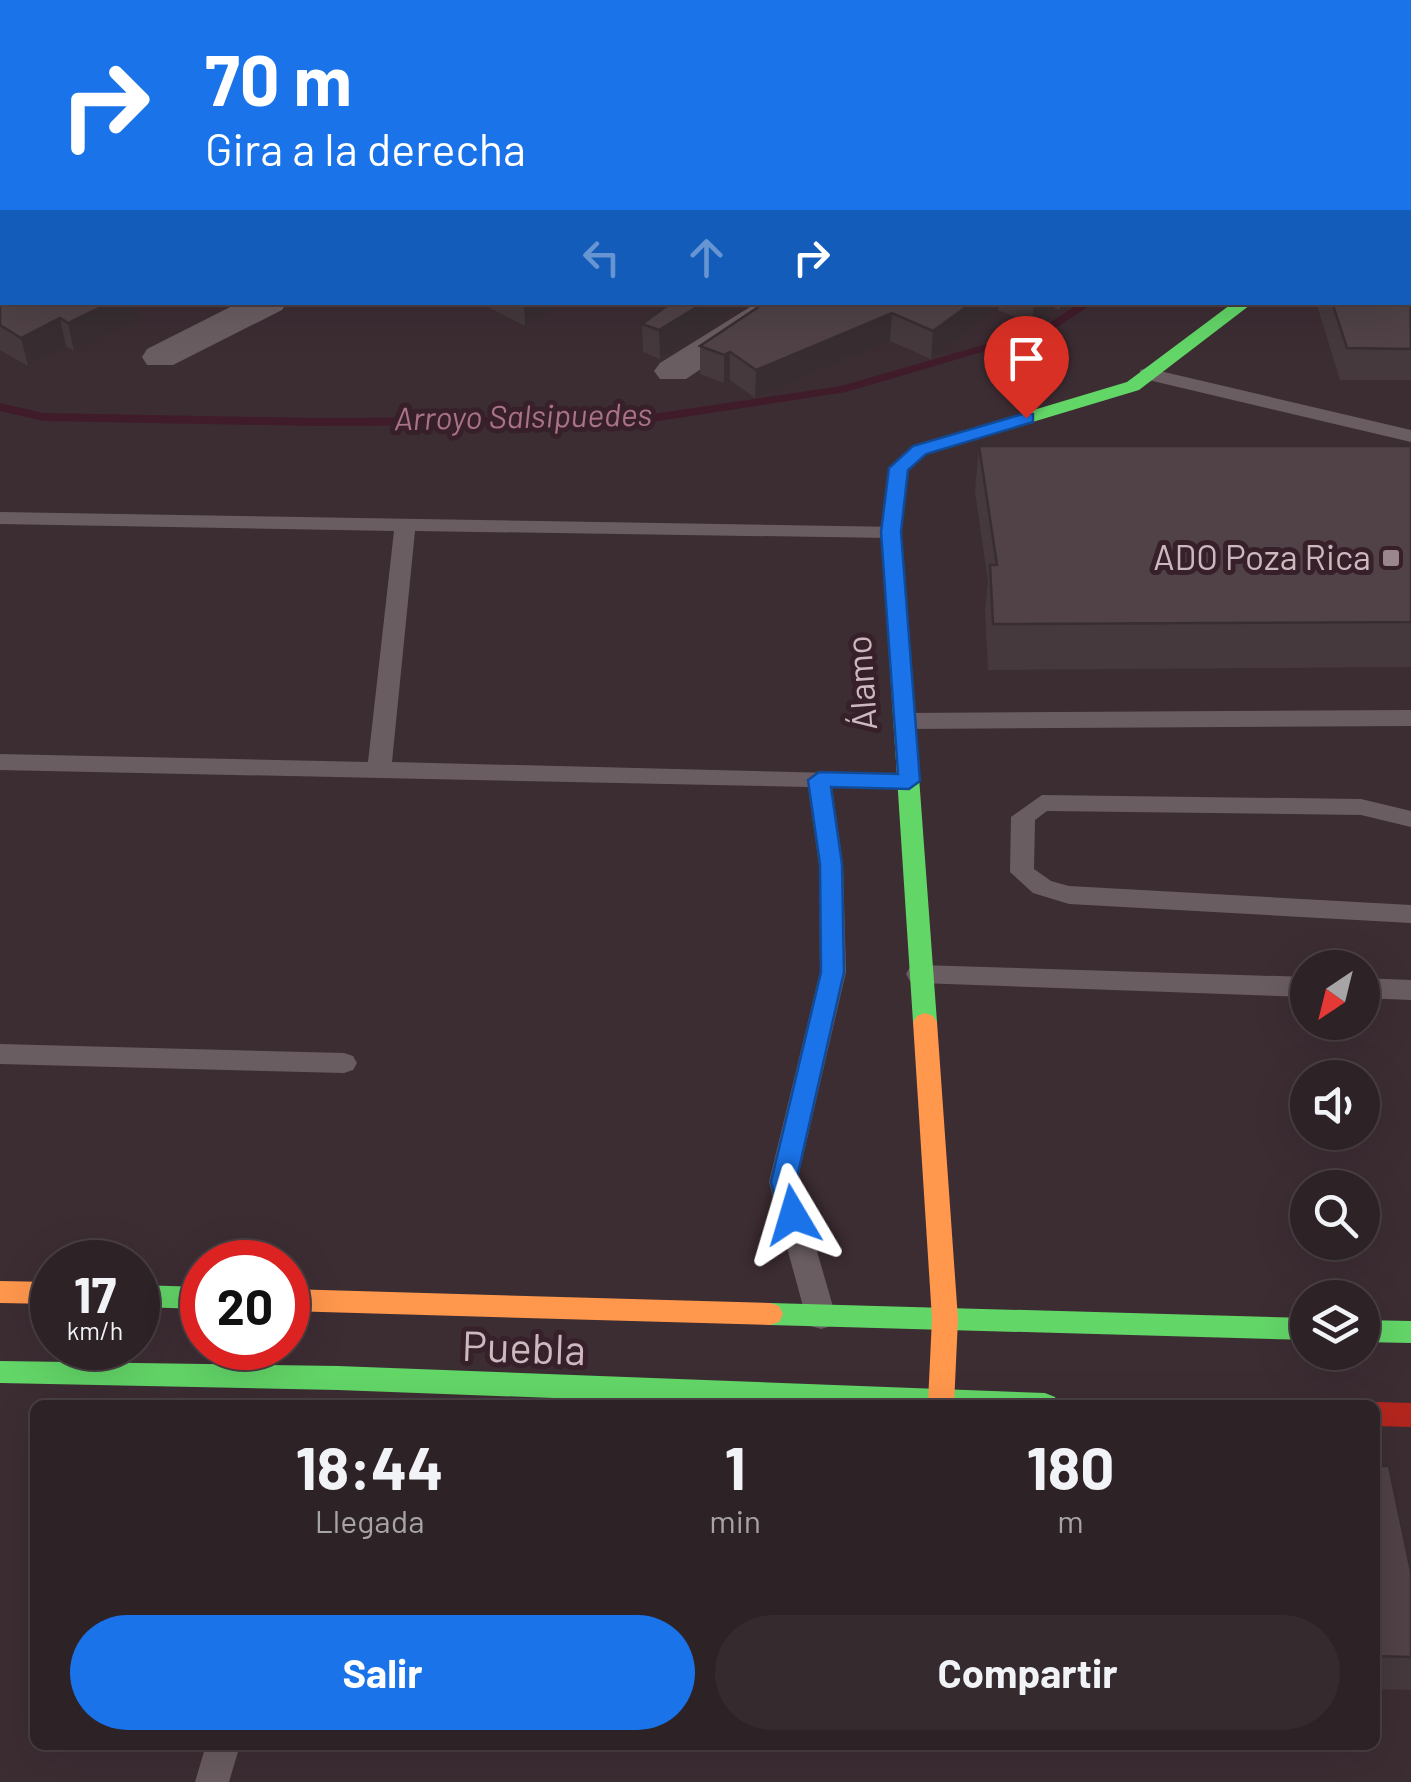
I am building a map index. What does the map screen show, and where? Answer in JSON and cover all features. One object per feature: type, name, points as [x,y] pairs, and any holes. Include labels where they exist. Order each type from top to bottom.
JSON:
[{"type":"street","points":[[160,357],[263,305]]},
{"type":"street","points":[[673,371],[779,305]]},
{"type":"street","name":"Álamo","points":[[942,1400],[944,1319],[891,532],[898,468],[920,450],[1133,386],[1242,305]]},
{"type":"street","points":[[0,1292],[30,1293]]},
{"type":"street","name":"Puebla","points":[[310,1301],[1290,1329]]},
{"type":"street","points":[[1380,1331],[1411,1332]]},
{"type":"street","name":"Puebla","points":[[0,1372],[334,1392],[820,1400]]},
{"type":"street","points":[[1380,1414],[1411,1414]]},
{"type":"lane","points":[[1146,374],[1411,436]]},
{"type":"lane","points":[[0,518],[891,532]]},
{"type":"lane","points":[[379,770],[405,525]]},
{"type":"lane","points":[[905,721],[1411,718]]},
{"type":"lane","points":[[0,762],[909,781]]},
{"type":"lane","points":[[819,780],[831,864],[832,972],[784,1182],[822,1317]]},
{"type":"lane","points":[[1411,818],[1361,807],[1042,804],[1023,817],[1022,872],[1042,887],[1069,894],[1411,914]]},
{"type":"lane","points":[[918,974],[1290,985]]},
{"type":"lane","points":[[1380,989],[1411,990]]},
{"type":"lane","points":[[0,1054],[344,1063]]},
{"type":"lane","points":[[212,1782],[222,1750]]},
{"type":"building","points":[[0,305],[105,305],[68,323],[60,318],[21,338],[0,325]]},
{"type":"building","points":[[668,305],[700,305],[659,330],[642,324]]},
{"type":"building","points":[[762,305],[969,305],[933,331],[892,313],[756,370],[730,352],[724,355],[700,346]]},
{"type":"building","points":[[1333,305],[1410,305],[1411,349],[1347,348]]},
{"type":"building","points":[[979,446],[1411,446],[1411,622],[993,624],[990,565],[997,565]]},
{"type":"building","points":[[1380,1466],[1389,1466],[1411,1571],[1411,1657],[1380,1656]]},
{"type":"waterway","name":"Arroyo Salsipuedes","points":[[0,407],[43,417],[317,422],[639,420],[842,389],[1046,330],[1085,305]]},
{"type":"traffic: fast","points":[[925,1022],[891,532],[898,468],[920,450],[1133,386],[1242,305]]},
{"type":"traffic: fast","points":[[160,1297],[180,1297]]},
{"type":"traffic: fast","points":[[770,1314],[1290,1328]]},
{"type":"traffic: fast","points":[[1380,1331],[1411,1332]]},
{"type":"traffic: fast","points":[[0,1372],[338,1378],[914,1400]]},
{"type":"traffic: slow","points":[[925,1022],[945,1319],[942,1400]]},
{"type":"traffic: slow","points":[[0,1292],[30,1293]]},
{"type":"traffic: slow","points":[[310,1301],[770,1314]]},
{"type":"traffic: jam","points":[[1380,1414],[1411,1415]]},
{"type":"place","name":"ADO Poza Rica","points":[[1391,558]]},
{"type":"route","points":[[793,1215],[784,1182],[832,972],[831,864],[819,780],[909,781],[891,532],[898,468],[920,450],[1026,418]]}]
